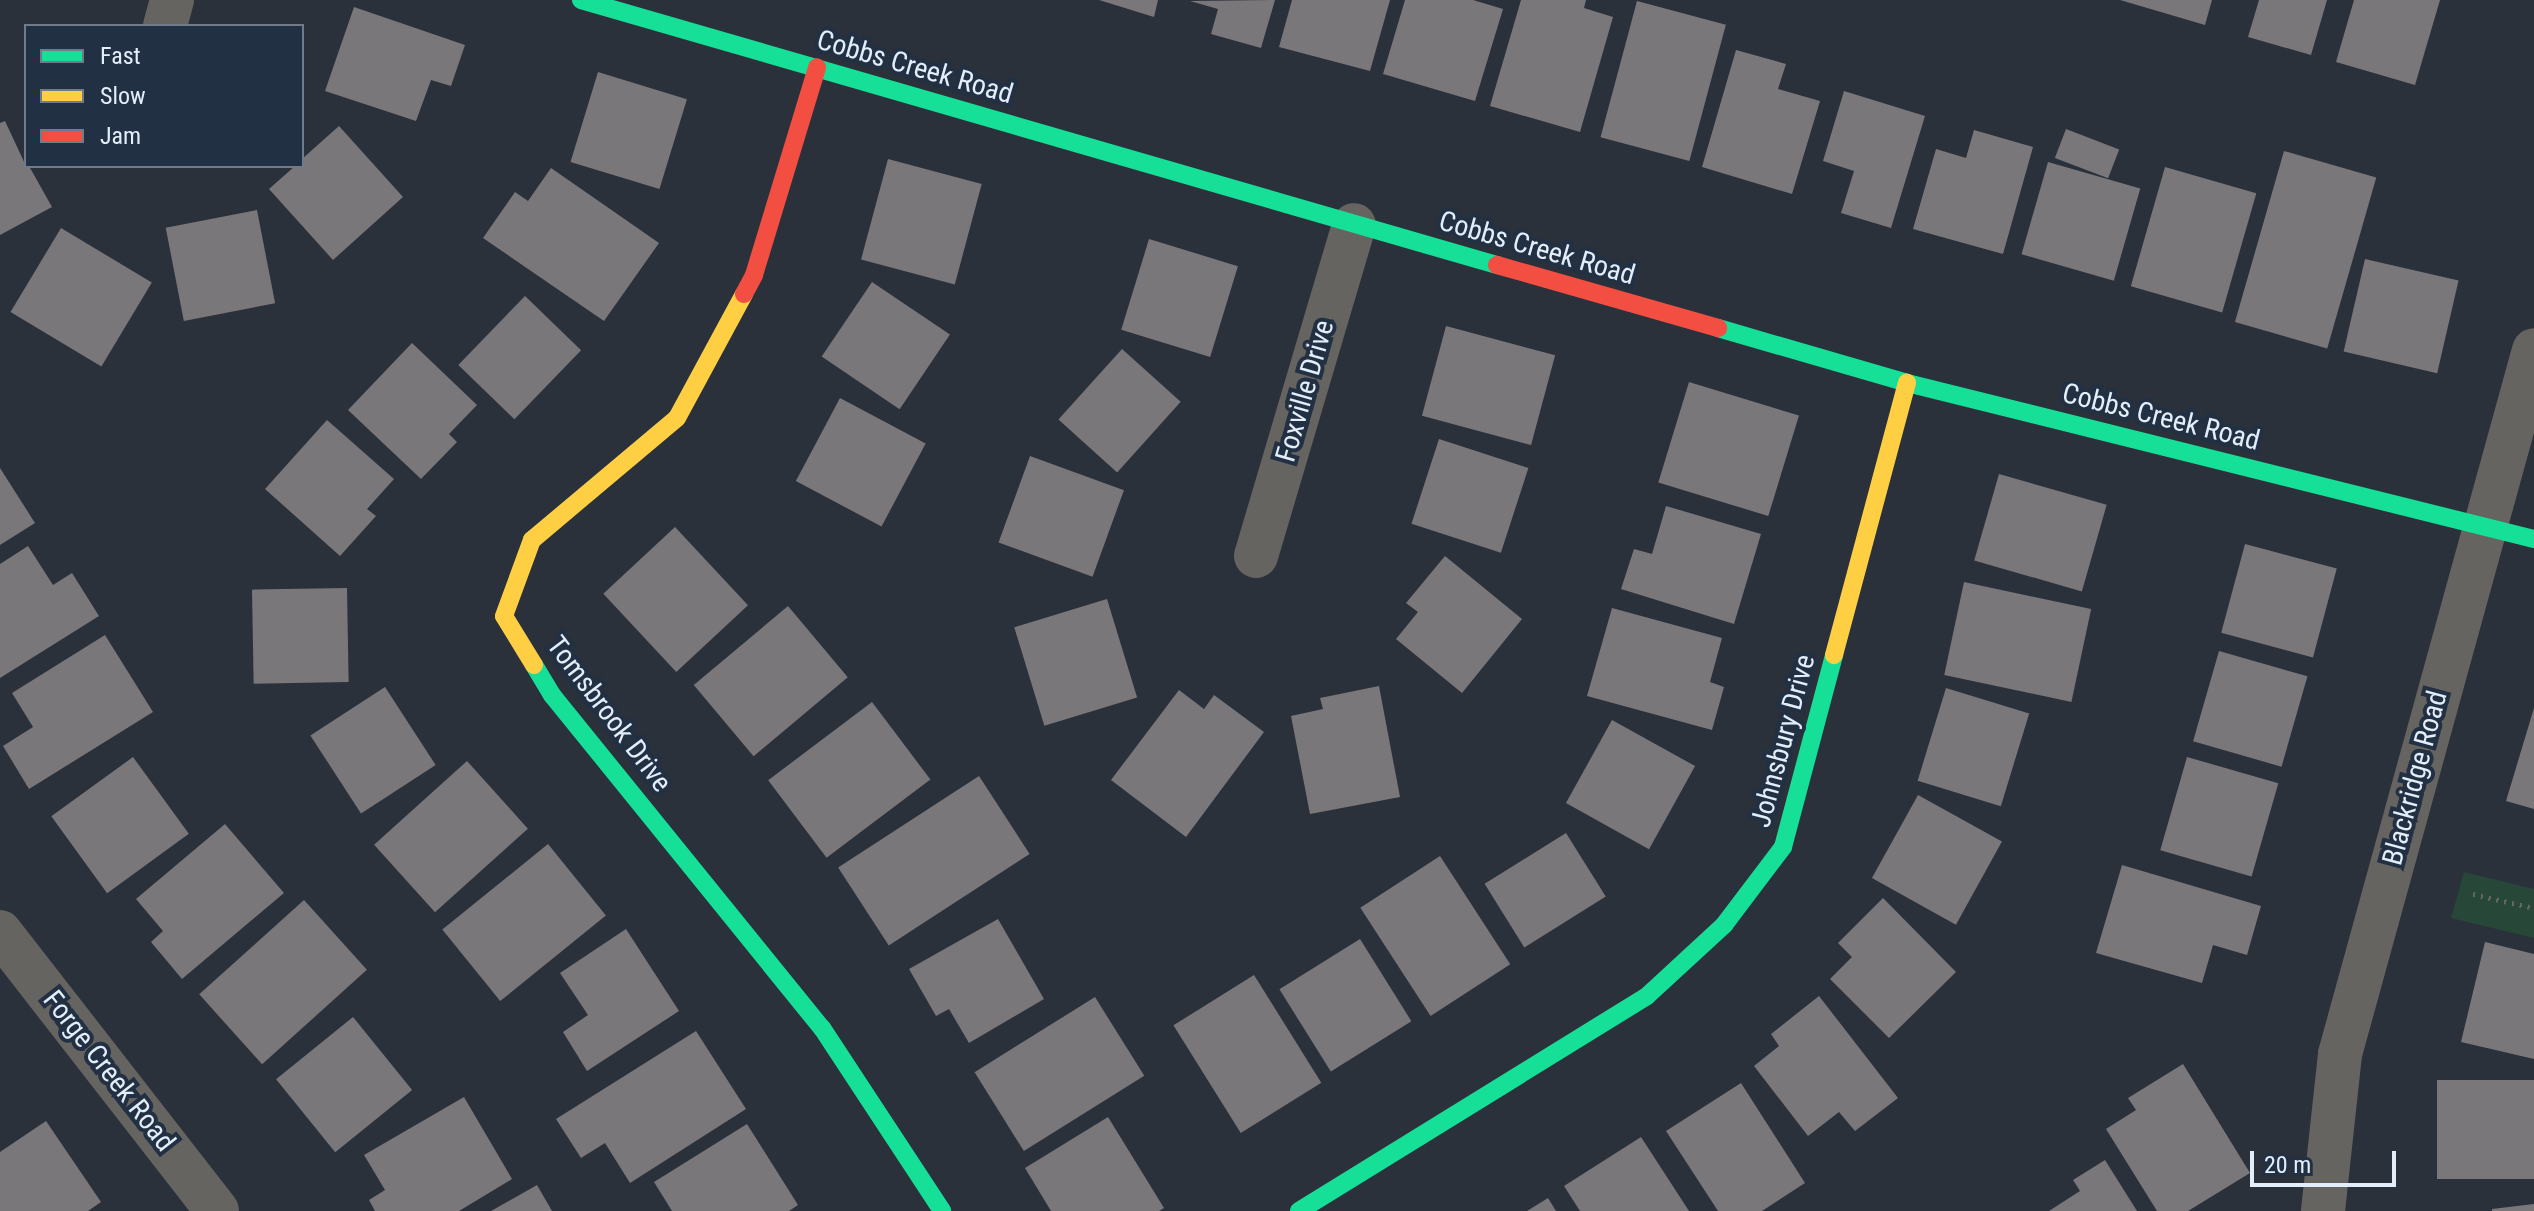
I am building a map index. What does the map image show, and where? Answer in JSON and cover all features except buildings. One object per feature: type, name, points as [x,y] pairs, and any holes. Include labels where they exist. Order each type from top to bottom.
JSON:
[{"type":"street","points":[[166,24],[172,0]]},
{"type":"street","name":"Cobbs Creek Road","points":[[581,0],[1907,383],[2534,539]]},
{"type":"street","name":"Tomsbrook Drive","points":[[817,67],[754,275],[677,418],[532,540],[504,616],[552,695],[822,1028],[942,1211]]},
{"type":"street","name":"Foxville Drive","points":[[1256,556],[1354,225]]},
{"type":"street","name":"Blackridge Road","points":[[2323,1211],[2340,1054],[2534,350]]},
{"type":"street","name":"Johnsbury Drive","points":[[1299,1211],[1647,996],[1724,925],[1783,847],[1907,383]]},
{"type":"street","name":"Forge Creek Road","points":[[0,932],[217,1211]]},
{"type":"path","points":[[2473,894],[2534,908]]},
{"type":"green space","points":[[2464,872],[2534,889],[2534,938],[2451,918]]},
{"type":"traffic: fast","points":[[581,0],[1497,265]]},
{"type":"traffic: fast","points":[[1718,328],[1907,383],[2534,539]]},
{"type":"traffic: fast","points":[[1299,1211],[1647,996],[1724,925],[1783,847],[1834,655]]},
{"type":"traffic: fast","points":[[534,665],[552,695],[822,1028],[942,1211]]},
{"type":"traffic: slow","points":[[534,665],[504,616],[532,540],[677,418],[744,294]]},
{"type":"traffic: slow","points":[[1834,655],[1907,383]]},
{"type":"traffic: jam","points":[[744,294],[754,275],[817,67]]},
{"type":"traffic: jam","points":[[1497,265],[1718,328]]}]
